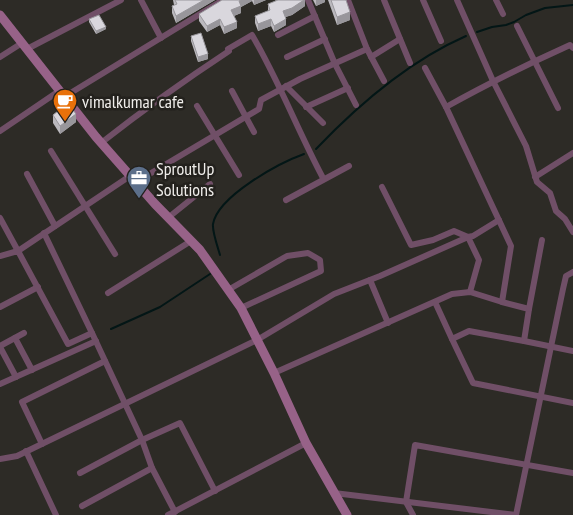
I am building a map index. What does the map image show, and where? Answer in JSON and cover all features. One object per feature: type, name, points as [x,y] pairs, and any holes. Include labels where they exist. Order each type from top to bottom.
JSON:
[{"type":"main road","points":[[0,15],[101,143],[191,241],[241,308],[306,443],[347,515]]},
{"type":"street","points":[[0,57],[121,0]]},
{"type":"street","points":[[141,0],[161,38]]},
{"type":"street","points":[[0,131],[223,0]]},
{"type":"street","points":[[308,0],[335,64],[356,105]]},
{"type":"street","points":[[348,0],[367,49],[384,81]]},
{"type":"street","points":[[384,0],[410,63]]},
{"type":"street","points":[[423,0],[441,41]]},
{"type":"street","points":[[457,0],[493,81],[526,146],[537,182],[550,193],[556,211],[565,219],[573,232]]},
{"type":"street","points":[[496,0],[503,14]]},
{"type":"street","points":[[278,34],[315,16]]},
{"type":"street","points":[[516,26],[558,108]]},
{"type":"street","points":[[101,143],[187,78],[229,51],[228,49],[252,35],[283,88],[323,178]]},
{"type":"street","points":[[371,57],[400,39]]},
{"type":"street","points":[[286,57],[325,40]]},
{"type":"street","points":[[446,107],[534,61],[570,45],[573,48]]},
{"type":"street","points":[[0,256],[18,251],[85,206],[246,117],[259,109],[261,100],[367,49]]},
{"type":"street","points":[[425,68],[446,107],[511,246],[502,302]]},
{"type":"street","points":[[283,88],[323,123]]},
{"type":"street","points":[[306,107],[348,88]]},
{"type":"street","points":[[232,91],[254,132]]},
{"type":"street","points":[[197,106],[240,175]]},
{"type":"street","points":[[52,152],[115,254]]},
{"type":"street","points":[[536,177],[573,153]]},
{"type":"street","points":[[286,200],[323,178],[349,166]]},
{"type":"street","points":[[27,174],[55,226]]},
{"type":"street","points":[[169,217],[210,184]]},
{"type":"street","points":[[382,187],[411,246],[433,240],[454,231],[468,237],[479,260],[470,292]]},
{"type":"street","points":[[0,218],[68,344],[92,333]]},
{"type":"street","points":[[0,459],[17,456],[257,340],[334,294],[473,236],[499,220]]},
{"type":"street","points":[[44,233],[142,440],[172,513],[306,443]]},
{"type":"street","points":[[524,341],[542,240]]},
{"type":"street","points":[[108,293],[191,241]]},
{"type":"street","points":[[228,290],[287,256],[308,253],[320,260],[321,271],[241,308]]},
{"type":"street","points":[[334,493],[516,515],[566,276],[573,272]]},
{"type":"street","points":[[370,280],[388,322]]},
{"type":"street","points":[[0,306],[38,287]]},
{"type":"street","points":[[274,374],[452,294],[470,292],[529,308]]},
{"type":"street","points":[[435,302],[473,384],[573,403]]},
{"type":"street","points":[[452,339],[468,331],[573,351]]},
{"type":"street","points":[[16,377],[0,346],[24,333]]},
{"type":"street","points":[[15,338],[32,370]]},
{"type":"street","points":[[0,384],[96,341]]},
{"type":"street","points":[[42,444],[22,402],[105,361]]},
{"type":"street","points":[[80,473],[142,440],[180,423],[215,490]]},
{"type":"street","points":[[413,515],[406,502],[415,445],[573,473]]},
{"type":"street","points":[[26,451],[56,515]]},
{"type":"street","points":[[82,506],[152,468]]},
{"type":"building","points":[[175,0],[204,0],[176,16],[172,6],[177,4]]},
{"type":"building","points":[[222,0],[241,0],[239,1],[241,6],[231,10],[237,22],[224,27],[220,19],[207,26],[199,14]]},
{"type":"building","points":[[278,0],[304,0],[292,8],[283,11],[286,19],[274,26],[271,19],[258,24],[255,16],[270,10],[268,4]]},
{"type":"building","points":[[331,0],[346,0],[350,12],[337,17]]},
{"type":"building","points":[[99,15],[106,27],[96,31],[89,19]]},
{"type":"building","points":[[201,33],[208,54],[198,57],[191,36]]},
{"type":"building","points":[[68,103],[76,114],[60,126],[53,115]]},
{"type":"waterway","points":[[477,32],[506,25],[545,8],[573,5]]},
{"type":"waterway","points":[[316,149],[349,116],[385,85],[424,58],[466,36]]},
{"type":"waterway","points":[[220,255],[213,227],[217,213],[237,192],[251,182],[293,158],[304,154]]},
{"type":"waterway","points":[[111,329],[160,307],[210,274]]},
{"type":"place","name":"vimalkumar cafe","points":[[65,122]]},
{"type":"place","name":"SproutUp Solutions","points":[[139,199]]}]
